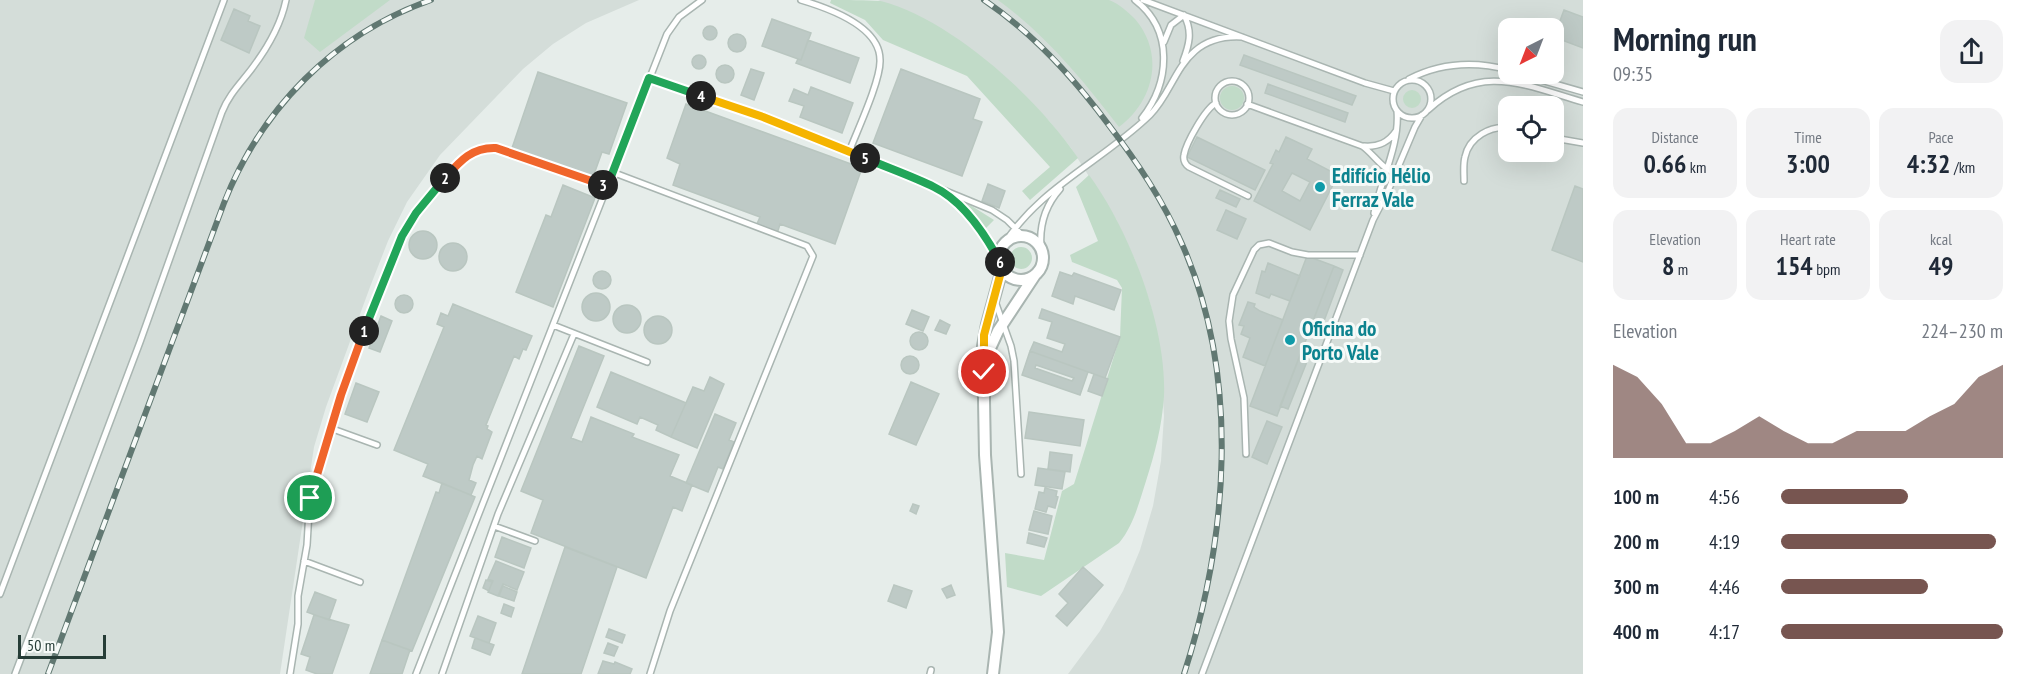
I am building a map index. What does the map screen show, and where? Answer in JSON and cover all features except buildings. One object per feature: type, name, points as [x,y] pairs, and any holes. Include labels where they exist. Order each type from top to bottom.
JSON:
[{"type":"street","points":[[984,363],[990,346],[1042,262],[1038,245],[1023,236],[1011,238],[1003,246],[999,257],[1001,266],[995,296],[984,335],[984,363],[985,455],[998,632],[993,674]]},
{"type":"street","points":[[1001,266],[1010,277],[1022,280],[1037,272]]},
{"type":"lane","points":[[0,594],[224,0]]},
{"type":"lane","points":[[15,674],[144,331],[222,112],[231,93],[256,63],[277,29],[286,0]]},
{"type":"lane","points":[[416,674],[667,34],[687,9],[702,0]]},
{"type":"lane","points":[[801,0],[833,12],[860,27],[871,36],[878,47],[879,70],[849,152]]},
{"type":"lane","points":[[1135,0],[1154,20],[1164,44]]},
{"type":"lane","points":[[1143,0],[1365,83],[1394,91]]},
{"type":"lane","points":[[1131,131],[1146,113],[1157,93],[1163,70],[1164,44],[1171,25],[1184,15]]},
{"type":"lane","points":[[1179,71],[1190,42],[1189,25],[1184,15]]},
{"type":"lane","points":[[1003,246],[1015,227],[1040,200],[1143,122],[1163,100],[1187,58],[1203,45],[1222,38],[1242,37]]},
{"type":"lane","points":[[1202,674],[1372,220],[1379,188],[1398,129],[1397,111],[1393,103],[1394,91],[1399,85],[1424,72],[1455,65],[1476,64],[1498,68]]},
{"type":"lane","points":[[649,78],[763,117],[992,210],[1023,236]]},
{"type":"lane","points":[[1406,81],[1418,80],[1427,87],[1431,98],[1428,110]]},
{"type":"lane","points":[[1372,220],[1396,172],[1414,127],[1422,115],[1443,97],[1461,87],[1493,80],[1517,83],[1583,102]]},
{"type":"lane","points":[[1233,81],[1241,84],[1247,90],[1249,98],[1240,112],[1232,114],[1220,110],[1216,103],[1215,95],[1218,87],[1225,82],[1233,81]]},
{"type":"lane","points":[[1555,84],[1583,92]]},
{"type":"lane","points":[[1216,103],[1205,111],[1184,153],[1184,162],[1189,167],[1248,195]]},
{"type":"lane","points":[[1247,104],[1362,146],[1391,172],[1396,172]]},
{"type":"lane","points":[[1397,111],[1411,118],[1422,115]]},
{"type":"lane","points":[[1464,181],[1465,157],[1473,141],[1487,131],[1498,128]]},
{"type":"lane","points":[[1362,146],[1380,145],[1390,139],[1398,129]]},
{"type":"lane","points":[[1564,140],[1583,144]]},
{"type":"lane","points":[[290,674],[313,486],[348,372],[402,236],[423,203],[461,160],[476,151],[489,148],[502,149],[607,187]]},
{"type":"lane","points":[[612,172],[807,246],[813,256],[670,611],[650,674]]},
{"type":"lane","points":[[1042,256],[1040,238],[1046,210],[1055,194],[1072,177]]},
{"type":"lane","points":[[935,188],[970,218],[987,240],[1001,266]]},
{"type":"lane","points":[[1246,454],[1244,398],[1229,321],[1233,295],[1254,250],[1259,245],[1269,243],[1300,254],[1360,255]]},
{"type":"lane","points":[[995,296],[1014,361],[1021,474]]},
{"type":"lane","points":[[553,325],[647,362]]},
{"type":"lane","points":[[442,674],[494,526],[574,334]]},
{"type":"lane","points":[[330,428],[377,445]]},
{"type":"lane","points":[[494,526],[535,541]]},
{"type":"lane","points":[[304,561],[360,582]]},
{"type":"shaded area","points":[[0,0],[639,0],[586,23],[553,44],[523,69],[440,155],[407,202],[388,241],[370,287],[326,407],[314,447],[280,674],[0,674]]},
{"type":"shaded area","points":[[878,0],[1583,0],[1583,674],[1068,674],[1100,631],[1123,591],[1140,550],[1153,506],[1161,461],[1164,416],[1160,348],[1150,303],[1135,260],[1116,219],[1071,148],[1026,97],[965,45],[926,21]]},
{"type":"green space","points":[[315,0],[390,0],[320,52],[304,38]]},
{"type":"green space","points":[[831,0],[881,1],[936,25],[964,43],[1016,87],[1040,110],[1078,158],[1030,200],[1022,191],[1050,167],[967,76],[883,40],[865,20],[830,3]]},
{"type":"green space","points":[[998,0],[1109,0],[1126,11],[1135,19],[1144,33],[1150,47],[1152,62],[1147,91],[1131,116],[1119,127],[1092,92],[1048,43]]},
{"type":"green space","points":[[1232,86],[1241,89],[1244,98],[1241,107],[1232,110],[1223,107],[1220,98],[1223,89]]},
{"type":"green space","points":[[1412,90],[1418,93],[1421,99],[1418,105],[1412,108],[1406,105],[1403,99],[1406,93]]},
{"type":"green space","points":[[1089,175],[1118,223],[1143,281],[1159,340],[1163,369],[1163,407],[1158,439],[1129,529],[1119,543],[1041,596],[1007,587],[1005,553],[1044,560],[1062,491],[1074,484],[1120,337],[1122,288],[1117,280],[1072,262],[1070,255],[1098,241],[1076,187]]},
{"type":"green space","points":[[967,203],[994,220],[984,230],[965,205]]},
{"type":"green space","points":[[1021,247],[1029,250],[1032,258],[1029,266],[1021,269],[1013,266],[1010,258],[1013,250]]},
{"type":"railway","points":[[48,674],[224,203],[258,136],[280,106],[333,54],[363,33],[431,0]]},
{"type":"railway","points":[[984,0],[1036,41],[1081,89],[1119,138],[1166,212],[1182,244],[1201,295],[1213,348],[1220,403],[1222,458],[1211,568],[1184,674]]},
{"type":"place","name":"Edifício Hélio Ferraz Vale","points":[[1320,187]]},
{"type":"place","name":"Oficina do Porto Vale","points":[[1290,340]]},
{"type":"route","points":[[310,498],[330,428],[358,345],[402,236],[423,203],[461,160],[476,151],[489,148],[502,149],[607,187],[649,78],[790,127],[935,188],[948,196],[980,230],[1002,268],[984,335],[984,372]]}]
